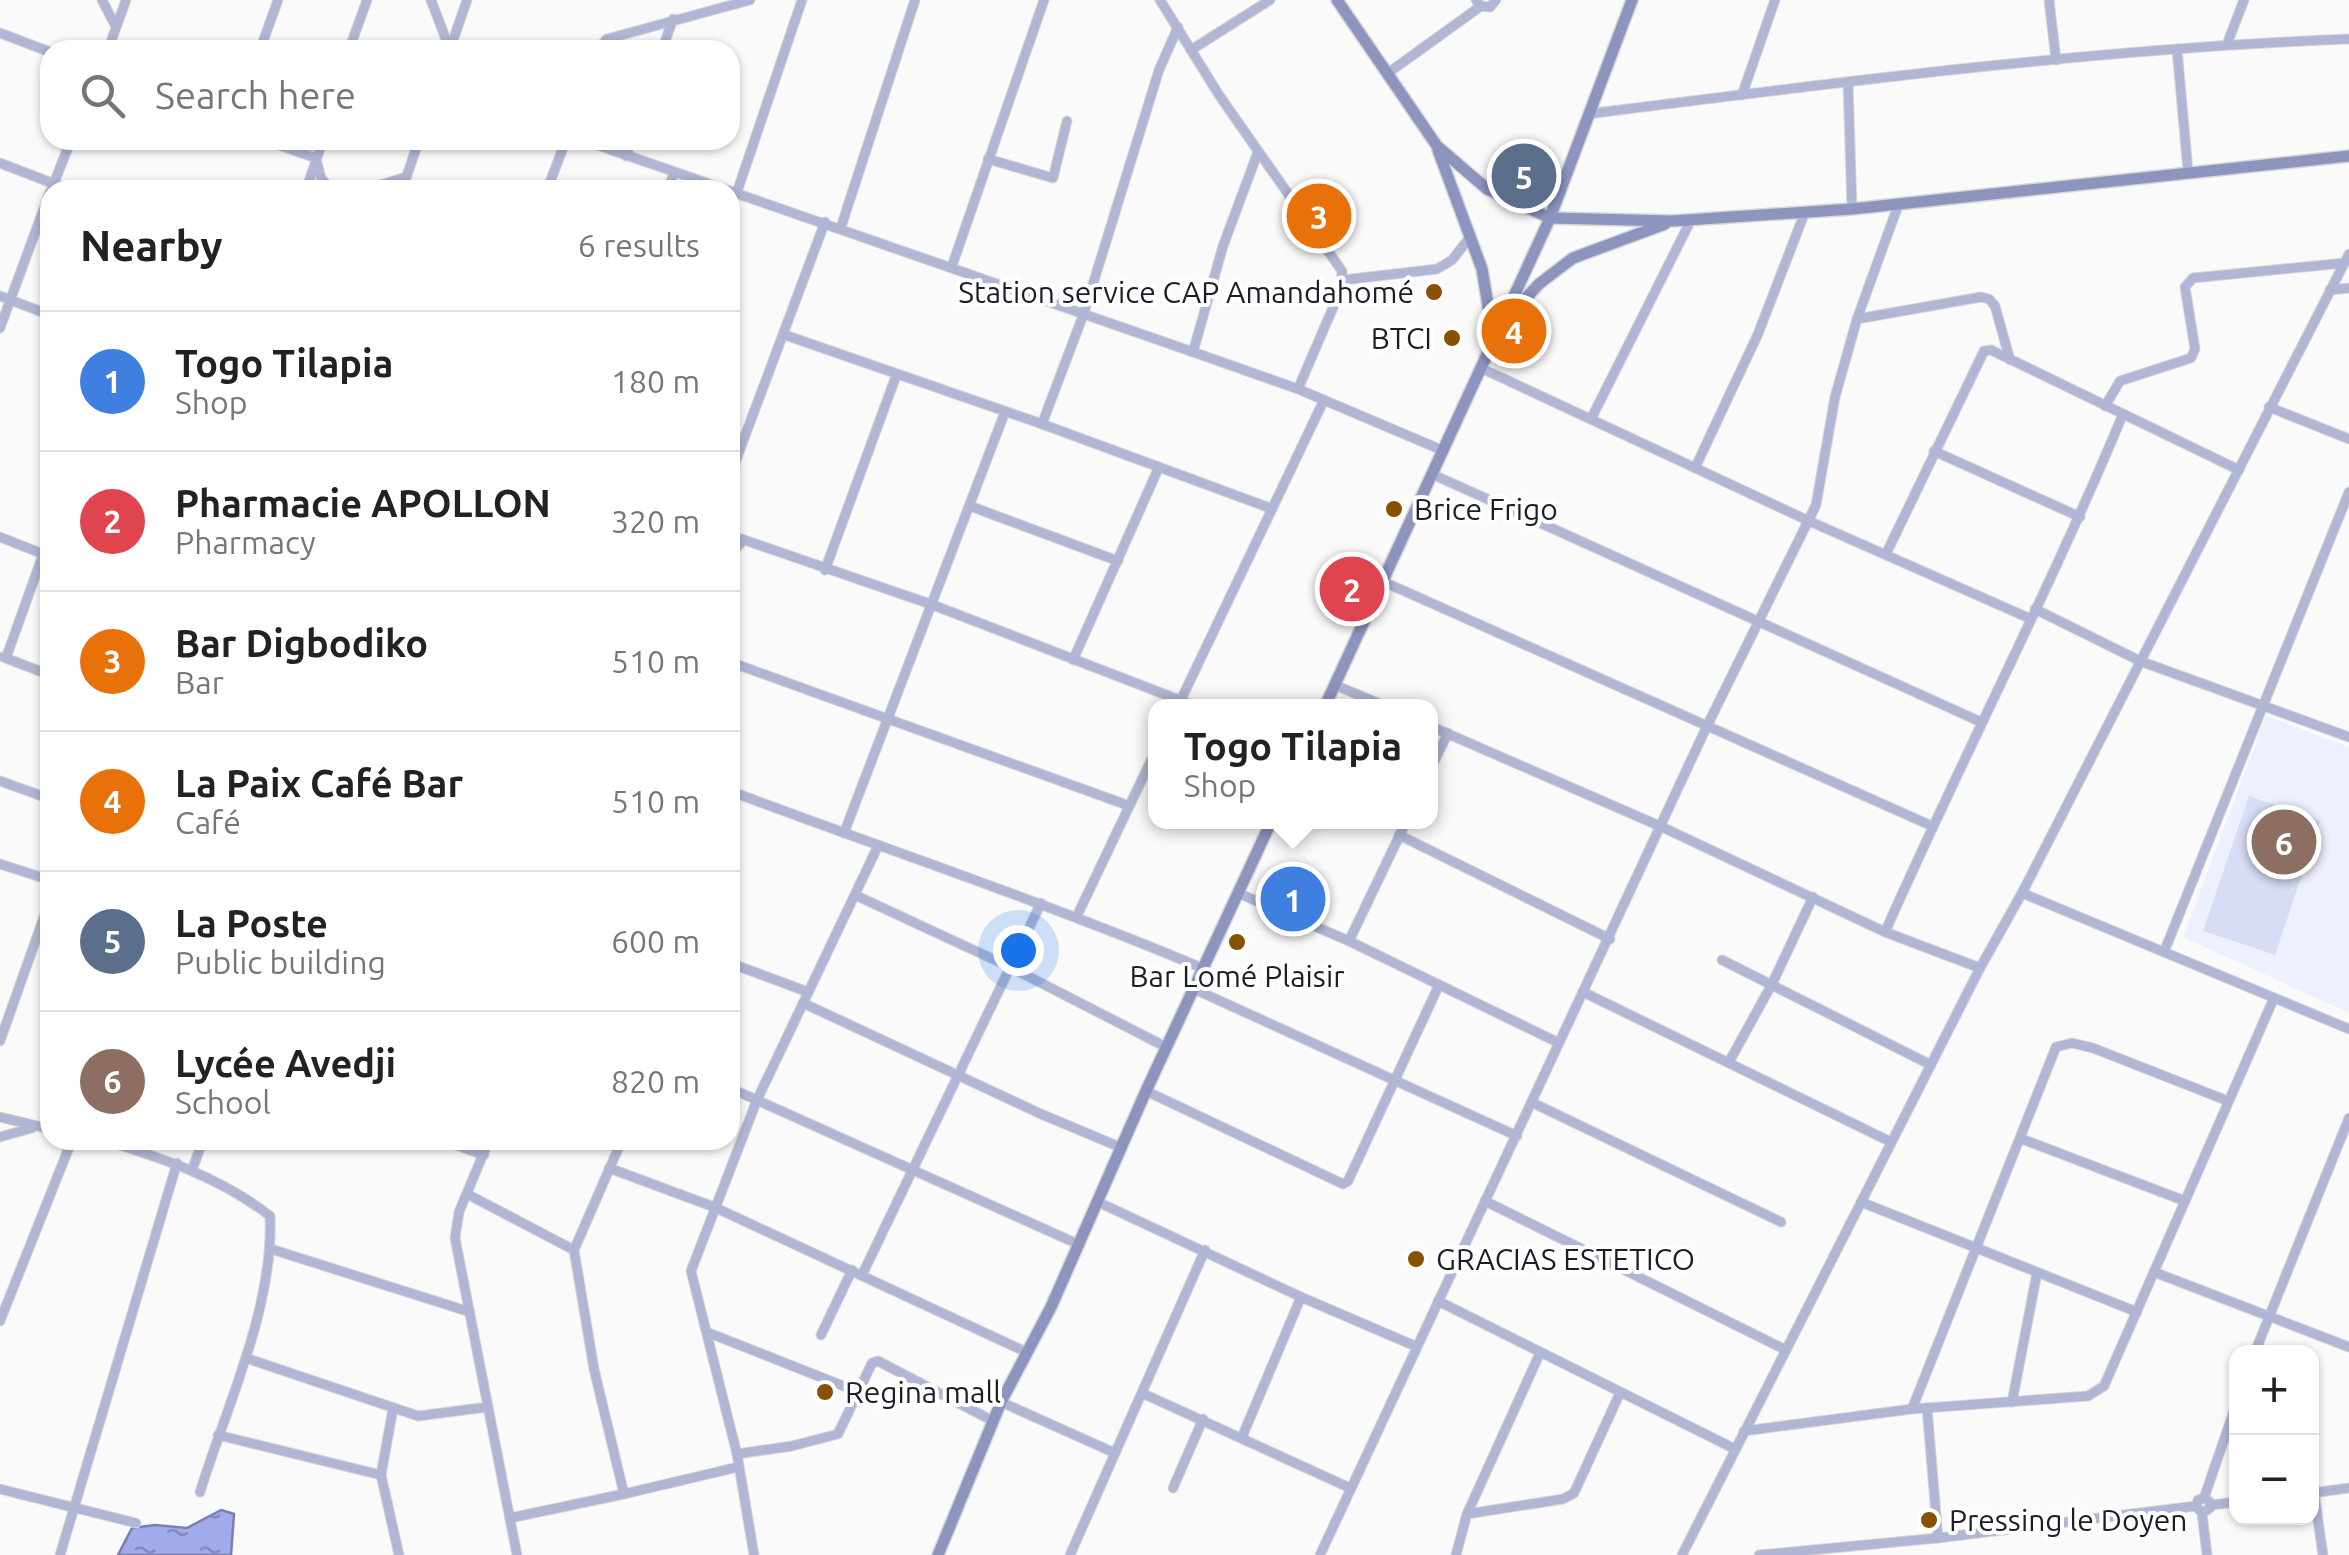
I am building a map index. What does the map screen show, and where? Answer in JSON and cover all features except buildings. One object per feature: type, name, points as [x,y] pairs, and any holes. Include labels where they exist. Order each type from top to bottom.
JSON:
[{"type":"street","points":[[102,0],[116,26]]},
{"type":"street","points":[[111,40],[126,0]]},
{"type":"street","points":[[264,40],[278,0]]},
{"type":"street","points":[[353,40],[367,0]]},
{"type":"street","points":[[431,0],[446,40]]},
{"type":"street","points":[[453,40],[467,0]]},
{"type":"street","points":[[606,40],[750,0]]},
{"type":"street","points":[[740,183],[802,0]]},
{"type":"street","points":[[841,227],[915,0]]},
{"type":"street","points":[[952,266],[1044,0]]},
{"type":"street","points":[[1160,0],[1258,152],[1342,271],[1343,280],[1298,390]]},
{"type":"street","points":[[1191,50],[1270,0]]},
{"type":"street","points":[[1338,0],[1437,146],[1482,269],[1494,344]]},
{"type":"street","points":[[1388,72],[1478,3],[1490,7],[1496,0]]},
{"type":"street","points":[[1328,699],[1550,218],[1632,0]]},
{"type":"street","points":[[1742,94],[1775,0]]},
{"type":"street","points":[[2049,0],[2056,60]]},
{"type":"street","points":[[2227,44],[2244,0]]},
{"type":"street","points":[[666,40],[673,19]]},
{"type":"street","points":[[1042,424],[1084,314],[1160,70],[1178,28]]},
{"type":"street","points":[[0,33],[40,48]]},
{"type":"street","points":[[1588,114],[2056,60],[2227,44],[2349,39]]},
{"type":"street","points":[[2178,49],[2188,171]]},
{"type":"street","points":[[1848,82],[1852,209]]},
{"type":"street","points":[[988,159],[1053,178],[1067,121]]},
{"type":"street","points":[[1437,146],[1487,190],[1550,218],[1672,221],[1852,209],[2349,156]]},
{"type":"street","points":[[54,180],[68,150]]},
{"type":"street","points":[[293,150],[316,158]]},
{"type":"street","points":[[309,180],[319,150]]},
{"type":"street","points":[[399,180],[406,178],[415,150]]},
{"type":"street","points":[[552,180],[562,150]]},
{"type":"street","points":[[610,150],[697,180]]},
{"type":"street","points":[[626,156],[628,150]]},
{"type":"street","points":[[1193,352],[1223,246],[1258,152]]},
{"type":"street","points":[[316,158],[323,180]]},
{"type":"street","points":[[0,163],[40,183]]},
{"type":"street","points":[[672,180],[674,173]]},
{"type":"street","points":[[740,193],[1298,390],[1444,452]]},
{"type":"street","points":[[1320,1555],[1707,726],[1816,505],[1834,397],[1899,203]]},
{"type":"street","points":[[1695,468],[1758,334],[1805,212]]},
{"type":"street","points":[[0,328],[5,298],[40,214]]},
{"type":"street","points":[[1591,419],[1691,220]]},
{"type":"street","points":[[1505,320],[1540,284],[1573,258],[1672,221]]},
{"type":"street","points":[[740,450],[825,222]]},
{"type":"street","points":[[1343,280],[1437,269],[1452,260],[1470,236]]},
{"type":"street","points":[[1682,1555],[2347,259]]},
{"type":"street","points":[[2104,406],[2120,381],[2191,358],[2196,349],[2185,287],[2193,278],[2347,259]]},
{"type":"street","points":[[2330,290],[2349,288]]},
{"type":"street","points":[[1857,319],[1982,297],[1990,299],[2010,360]]},
{"type":"street","points":[[5,298],[40,311]]},
{"type":"street","points":[[784,336],[1042,424],[1270,508]]},
{"type":"street","points":[[1886,554],[1980,355],[1991,350],[2239,470]]},
{"type":"street","points":[[1483,369],[1886,554],[2140,661],[2349,737]]},
{"type":"street","points":[[825,570],[896,376]]},
{"type":"street","points":[[1182,699],[1324,400]]},
{"type":"street","points":[[2269,407],[2349,439]]},
{"type":"street","points":[[844,834],[1005,412]]},
{"type":"street","points":[[1886,932],[1932,826],[2080,517],[2123,414]]},
{"type":"street","points":[[1934,451],[2080,517]]},
{"type":"street","points":[[1073,660],[1160,468]]},
{"type":"street","points":[[1434,475],[1981,722]]},
{"type":"street","points":[[2164,952],[2349,492]]},
{"type":"street","points":[[970,506],[1118,561]]},
{"type":"street","points":[[2337,524],[2349,530]]},
{"type":"street","points":[[0,537],[40,553]]},
{"type":"street","points":[[740,539],[933,606],[1168,699]]},
{"type":"street","points":[[740,544],[744,540]]},
{"type":"street","points":[[40,562],[3,657],[40,671]]},
{"type":"street","points":[[1384,582],[1932,826]]},
{"type":"street","points":[[740,665],[1127,805]]},
{"type":"street","points":[[1335,685],[1368,699]]},
{"type":"street","points":[[1438,730],[1662,827],[1886,932],[1980,968]]},
{"type":"street","points":[[1438,754],[1448,734]]},
{"type":"street","points":[[1077,916],[1148,765]]},
{"type":"street","points":[[0,781],[40,795]]},
{"type":"street","points":[[740,795],[1077,916],[1202,968]]},
{"type":"street","points":[[938,1555],[1001,1402],[1080,1245],[1146,1091],[1268,829]]},
{"type":"street","points":[[1349,942],[1403,829]]},
{"type":"street","points":[[1400,836],[1610,939]]},
{"type":"street","points":[[740,1142],[878,846]]},
{"type":"street","points":[[0,864],[40,877]]},
{"type":"street","points":[[1238,893],[1559,1043]]},
{"type":"street","points":[[2022,893],[2349,1029]]},
{"type":"street","points":[[855,894],[1166,1047]]},
{"type":"street","points":[[1729,1062],[1813,897]]},
{"type":"street","points":[[862,1275],[1041,903]]},
{"type":"street","points":[[0,1041],[4,1010],[40,924]]},
{"type":"street","points":[[1722,960],[1931,1064]]},
{"type":"street","points":[[740,967],[808,992]]},
{"type":"street","points":[[1146,1091],[1338,1185],[1348,1181],[1439,985]]},
{"type":"street","points":[[1194,989],[1517,1136]]},
{"type":"street","points":[[1584,992],[1891,1142]]},
{"type":"street","points":[[1744,1431],[1912,1409],[2088,1396],[2098,1392],[2104,1386],[2274,998]]},
{"type":"street","points":[[803,1004],[1122,1148]]},
{"type":"street","points":[[1912,1409],[2056,1048],[2072,1042],[2228,1102]]},
{"type":"street","points":[[740,1092],[1080,1245]]},
{"type":"street","points":[[1533,1103],[1781,1222]]},
{"type":"street","points":[[0,1117],[40,1128]]},
{"type":"street","points":[[2258,1345],[2349,1118]]},
{"type":"street","points":[[0,1137],[34,1128]]},
{"type":"street","points":[[2022,1139],[2185,1201]]},
{"type":"street","points":[[0,1321],[68,1150]]},
{"type":"street","points":[[135,1150],[178,1163],[242,1194],[270,1216],[272,1249],[246,1358],[200,1492]]},
{"type":"street","points":[[192,1170],[200,1150]]},
{"type":"street","points":[[470,1150],[484,1155]]},
{"type":"street","points":[[486,1150],[459,1212],[456,1238],[518,1555]]},
{"type":"street","points":[[618,1150],[574,1250],[594,1368],[624,1494]]},
{"type":"street","points":[[737,1150],[691,1271],[737,1454],[754,1555]]},
{"type":"street","points":[[60,1555],[178,1163]]},
{"type":"street","points":[[610,1168],[714,1207],[1026,1352]]},
{"type":"street","points":[[469,1195],[574,1250]]},
{"type":"street","points":[[1098,1202],[1301,1298],[1415,1346]]},
{"type":"street","points":[[1486,1202],[1786,1350]]},
{"type":"street","points":[[1860,1202],[2137,1312]]},
{"type":"street","points":[[272,1249],[470,1312]]},
{"type":"street","points":[[1070,1555],[1205,1250]]},
{"type":"street","points":[[821,1335],[852,1270]]},
{"type":"street","points":[[2012,1402],[2037,1272]]},
{"type":"street","points":[[2154,1272],[2349,1347]]},
{"type":"street","points":[[1242,1437],[1301,1298]]},
{"type":"street","points":[[1438,1300],[1735,1450]]},
{"type":"street","points":[[709,1334],[856,1390]]},
{"type":"street","points":[[1456,1555],[1468,1514],[1540,1353]]},
{"type":"street","points":[[246,1358],[418,1416],[488,1408]]},
{"type":"street","points":[[737,1454],[838,1434],[856,1390],[872,1363],[878,1361],[993,1421]]},
{"type":"street","points":[[1468,1514],[1562,1499],[1574,1492],[1620,1393]]},
{"type":"street","points":[[1144,1394],[1350,1488]]},
{"type":"street","points":[[1001,1402],[1115,1453]]},
{"type":"street","points":[[1927,1408],[1938,1538]]},
{"type":"street","points":[[393,1410],[380,1475],[399,1555]]},
{"type":"street","points":[[1174,1488],[1204,1419]]},
{"type":"street","points":[[2207,1501],[2229,1428]]},
{"type":"street","points":[[218,1435],[380,1475]]},
{"type":"street","points":[[510,1518],[738,1468]]},
{"type":"street","points":[[2319,1491],[2349,1488]]},
{"type":"street","points":[[0,1489],[136,1523]]},
{"type":"street","points":[[2207,1555],[2198,1500],[2229,1502]]},
{"type":"street","points":[[1759,1555],[2199,1510]]},
{"type":"street","points":[[2318,1525],[2323,1555]]},
{"type":"shaded area","points":[[2266,716],[2349,747],[2349,1013],[2183,937]]},
{"type":"shaded area","points":[[2249,796],[2320,821],[2275,955],[2203,931]]},
{"type":"water","points":[[221,1510],[234,1514],[231,1555],[118,1555],[132,1528],[187,1528]]},
{"type":"place","name":"La Poste","points":[[1524,176]]},
{"type":"place","name":"Bar Digbodiko","points":[[1319,216]]},
{"type":"place","name":"Station service CAP Amandahomé","points":[[1434,292]]},
{"type":"place","name":"La Paix Café Bar","points":[[1514,331]]},
{"type":"place","name":"BTCI","points":[[1452,338]]},
{"type":"place","name":"Brice Frigo","points":[[1394,509]]},
{"type":"place","name":"Pharmacie APOLLON","points":[[1352,589]]},
{"type":"place","name":"Lycée Avedji","points":[[2284,842]]},
{"type":"place","name":"Togo Tilapia","points":[[1293,899]]},
{"type":"place","name":"Bar Lomé Plaisir","points":[[1237,942]]},
{"type":"place","name":"GRACIAS ESTETICO","points":[[1416,1259]]},
{"type":"place","name":"Regina mall","points":[[825,1392]]},
{"type":"place","name":"Pressing le Doyen","points":[[1929,1520]]}]
